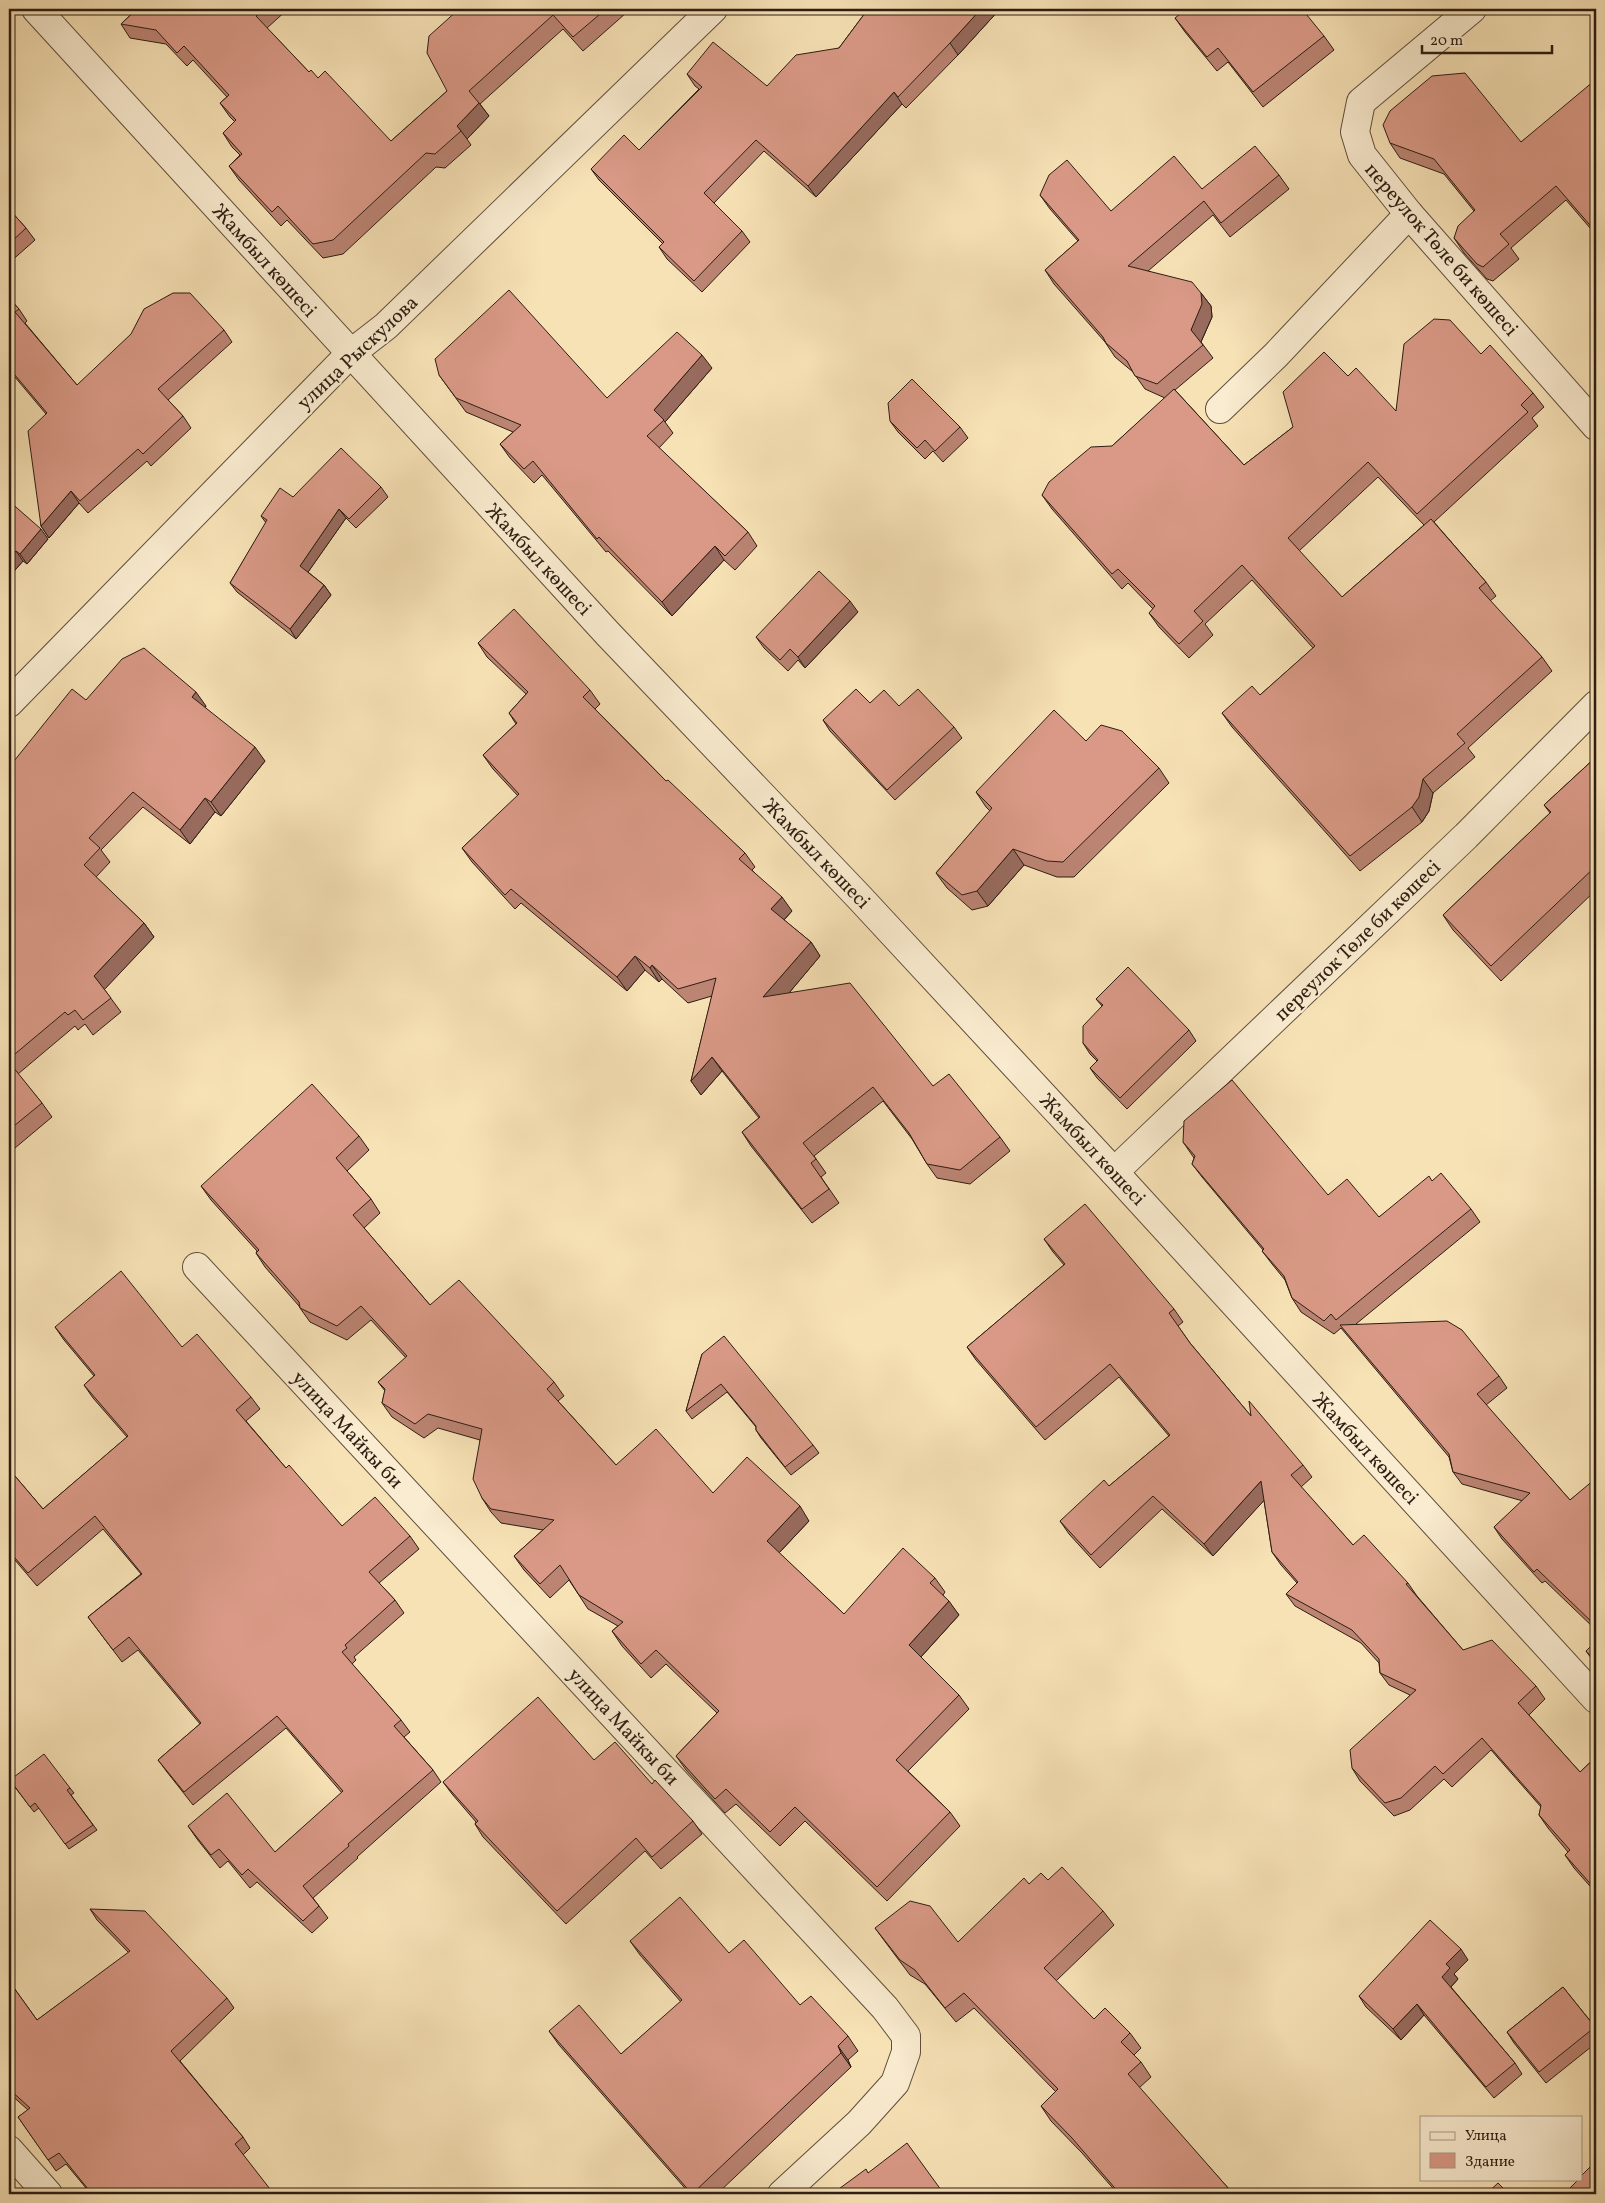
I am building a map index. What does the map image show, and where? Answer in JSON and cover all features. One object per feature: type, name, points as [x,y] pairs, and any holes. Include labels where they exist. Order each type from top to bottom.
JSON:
[{"type":"street","name":"Жамбыл көшесі","points":[[36,9],[608,634],[859,897],[1596,1698]]},
{"type":"street","name":"улица Рыскулова","points":[[9,703],[350,354],[386,326],[714,9]]},
{"type":"street","name":"переулок Төле би көшесі","points":[[1472,9],[1361,102],[1354,132],[1362,156],[1409,214],[1596,426]]},
{"type":"street","points":[[1220,409],[1276,355],[1409,214]]},
{"type":"street","name":"переулок Төле би көшесі","points":[[1114,1172],[1466,836],[1596,704]]},
{"type":"street","name":"улица Майкы би","points":[[197,1267],[878,2001],[906,2036],[906,2052],[895,2083],[859,2123],[782,2194]]},
{"type":"street","points":[[9,2150],[48,2194]]},
{"type":"building","points":[[137,9],[264,9],[256,16],[309,72],[311,70],[318,78],[325,71],[391,141],[447,91],[427,53],[429,36],[459,9],[606,9],[573,37],[553,15],[469,91],[479,103],[457,126],[461,131],[435,154],[426,153],[333,240],[313,244],[278,206],[272,212],[229,166],[242,154],[223,133],[236,120],[220,103],[229,95],[184,46],[177,53],[156,30],[121,24]]},
{"type":"building","points":[[868,9],[981,9],[898,97],[894,92],[808,186],[756,140],[704,193],[742,231],[694,281],[659,247],[664,242],[591,169],[624,135],[639,150],[702,87],[687,74],[713,42],[767,86],[796,55],[839,48]]},
{"type":"building","points":[[1186,9],[1302,9],[1324,36],[1253,92],[1218,48],[1207,57],[1175,18]]},
{"type":"building","points":[[1465,73],[1521,142],[1594,81],[1596,84],[1596,232],[1556,186],[1500,234],[1509,244],[1483,267],[1477,264],[1454,238],[1458,226],[1475,210],[1434,159],[1390,143],[1383,125],[1390,111],[1432,76]]},
{"type":"building","points":[[1255,146],[1279,175],[1221,223],[1204,201],[1128,266],[1192,282],[1201,293],[1202,304],[1191,330],[1203,345],[1157,384],[1135,376],[1127,361],[1106,343],[1103,337],[1045,270],[1079,240],[1040,195],[1049,175],[1067,160],[1111,211],[1174,156],[1202,189]]},
{"type":"building","points":[[9,209],[26,228],[9,244]]},
{"type":"building","points":[[509,290],[607,398],[677,332],[702,355],[654,410],[664,420],[647,436],[748,532],[725,556],[715,546],[662,602],[599,537],[597,539],[533,461],[524,469],[500,444],[521,425],[456,398],[439,375],[435,359]]},
{"type":"building","points":[[173,293],[190,293],[224,330],[158,389],[183,416],[143,454],[138,449],[80,501],[71,491],[41,526],[28,431],[47,413],[9,368],[9,298],[19,309],[15,312],[77,385],[131,334],[144,309]]},
{"type":"building","points":[[1434,319],[1450,320],[1481,354],[1490,345],[1533,393],[1521,405],[1528,412],[1417,514],[1368,462],[1288,538],[1342,597],[1431,519],[1486,582],[1479,588],[1542,657],[1457,734],[1465,743],[1423,779],[1419,797],[1412,807],[1350,856],[1222,713],[1252,686],[1260,695],[1315,646],[1242,565],[1194,611],[1203,621],[1179,644],[1149,613],[1155,606],[1118,569],[1112,574],[1042,495],[1049,482],[1091,447],[1112,446],[1174,389],[1244,465],[1293,427],[1283,392],[1324,352],[1348,376],[1356,368],[1396,411],[1404,344]]},
{"type":"building","points":[[912,379],[960,427],[935,451],[925,440],[917,448],[890,421],[888,403]]},
{"type":"building","points":[[341,448],[381,487],[349,519],[339,509],[300,566],[324,585],[290,629],[230,583],[267,520],[261,516],[280,488],[293,497]]},
{"type":"building","points":[[9,501],[41,529],[20,554],[16,551],[9,559]]},
{"type":"building","points":[[819,571],[850,601],[798,657],[790,649],[780,660],[756,637]]},
{"type":"building","points":[[514,609],[590,690],[583,697],[666,781],[668,780],[745,853],[739,859],[782,897],[771,909],[811,942],[763,997],[850,983],[933,1086],[949,1074],[1000,1137],[960,1170],[927,1164],[909,1133],[873,1087],[803,1143],[816,1159],[811,1163],[829,1189],[802,1209],[742,1132],[760,1117],[712,1057],[691,1081],[716,978],[678,989],[652,965],[650,968],[635,956],[617,977],[511,889],[505,895],[462,848],[519,794],[483,755],[517,723],[509,713],[528,692],[478,643]]},
{"type":"building","points":[[144,648],[196,692],[192,697],[255,747],[211,802],[205,798],[180,830],[133,792],[89,838],[100,848],[84,865],[144,923],[94,976],[111,998],[83,1020],[75,1010],[68,1015],[65,1012],[9,1059],[9,765],[72,689],[86,700],[122,659]]},
{"type":"building","points":[[856,689],[870,703],[884,690],[899,706],[918,689],[954,727],[887,790],[823,720]]},
{"type":"building","points":[[1054,710],[1086,741],[1101,725],[1122,731],[1159,768],[1063,862],[1047,861],[1013,849],[977,891],[962,895],[936,873],[992,808],[976,792]]},
{"type":"building","points":[[1596,757],[1596,866],[1491,966],[1443,915],[1551,812],[1544,805]]},
{"type":"building","points":[[1128,967],[1189,1030],[1120,1098],[1090,1068],[1098,1060],[1083,1043],[1083,1026],[1103,1005],[1096,999]]},
{"type":"building","points":[[9,1062],[42,1103],[9,1130]]},
{"type":"building","points":[[1232,1080],[1328,1195],[1347,1179],[1379,1217],[1429,1176],[1432,1181],[1441,1173],[1471,1209],[1336,1320],[1331,1314],[1324,1321],[1292,1298],[1284,1276],[1262,1251],[1264,1249],[1192,1164],[1195,1156],[1183,1142],[1184,1121]]},
{"type":"building","points":[[312,1084],[359,1136],[336,1158],[371,1199],[353,1215],[430,1305],[459,1280],[554,1382],[547,1389],[616,1465],[656,1429],[713,1493],[747,1457],[800,1506],[767,1541],[844,1614],[903,1548],[935,1578],[930,1583],[949,1601],[909,1645],[959,1695],[896,1760],[950,1812],[877,1887],[795,1807],[770,1832],[726,1789],[715,1799],[676,1756],[719,1711],[656,1650],[641,1664],[612,1631],[623,1622],[579,1595],[560,1565],[540,1584],[514,1556],[554,1520],[491,1509],[482,1498],[473,1479],[482,1429],[428,1414],[415,1424],[382,1403],[385,1389],[378,1382],[407,1356],[361,1306],[337,1326],[300,1308],[299,1302],[256,1253],[259,1250],[201,1186]]},
{"type":"building","points":[[1085,1204],[1174,1309],[1169,1313],[1190,1343],[1251,1416],[1249,1401],[1303,1465],[1291,1475],[1353,1545],[1364,1535],[1408,1583],[1406,1584],[1463,1650],[1492,1640],[1536,1686],[1518,1703],[1580,1772],[1596,1757],[1596,1890],[1565,1855],[1570,1850],[1539,1815],[1541,1805],[1482,1738],[1443,1774],[1435,1766],[1401,1798],[1385,1803],[1352,1768],[1350,1750],[1416,1690],[1380,1673],[1379,1659],[1352,1630],[1286,1594],[1298,1582],[1272,1552],[1261,1481],[1204,1544],[1153,1496],[1091,1555],[1060,1521],[1104,1480],[1109,1486],[1170,1435],[1110,1364],[1036,1427],[967,1347],[1065,1264],[1044,1239]]},
{"type":"building","points":[[121,1271],[182,1347],[197,1334],[251,1397],[236,1410],[286,1468],[289,1465],[342,1526],[375,1497],[410,1536],[369,1572],[395,1600],[345,1645],[347,1648],[342,1652],[401,1720],[394,1726],[433,1770],[303,1886],[319,1906],[303,1921],[248,1869],[242,1875],[219,1849],[211,1855],[188,1826],[227,1793],[275,1852],[343,1791],[277,1716],[184,1792],[158,1760],[201,1723],[129,1637],[113,1650],[88,1617],[142,1574],[95,1516],[28,1573],[9,1551],[9,1469],[43,1509],[128,1436],[84,1385],[95,1375],[55,1327]]},
{"type":"building","points":[[1447,1321],[1462,1330],[1499,1376],[1477,1394],[1570,1500],[1596,1480],[1596,1626],[1537,1569],[1534,1572],[1494,1527],[1530,1493],[1453,1472],[1449,1454],[1340,1325]]},
{"type":"building","points":[[724,1336],[813,1445],[785,1467],[756,1430],[756,1426],[721,1384],[686,1411],[702,1354]]},
{"type":"building","points":[[1596,1641],[1596,1662],[1586,1651]]},
{"type":"building","points":[[538,1697],[594,1760],[615,1742],[652,1784],[655,1780],[693,1821],[652,1857],[636,1838],[557,1911],[475,1824],[478,1821],[443,1782]]},
{"type":"building","points":[[44,1754],[70,1788],[67,1790],[93,1825],[65,1844],[35,1803],[30,1807],[10,1780]]},
{"type":"building","points":[[1062,1867],[1103,1911],[1044,1968],[1094,2019],[1105,2008],[1130,2033],[1121,2042],[1141,2062],[1128,2074],[1229,2189],[1222,2194],[1120,2194],[1072,2138],[1041,2106],[1058,2089],[964,1993],[945,2008],[915,1970],[900,1960],[875,1928],[910,1901],[930,1906],[958,1942],[1024,1878],[1029,1884],[1041,1873],[1048,1880]]},
{"type":"building","points":[[680,1897],[729,1953],[744,1940],[800,2005],[811,1996],[848,2036],[838,2046],[841,2053],[692,2194],[549,2031],[579,2005],[621,2054],[682,2000],[630,1941]]},
{"type":"building","points":[[90,1909],[145,1911],[227,1998],[171,2051],[243,2137],[235,2144],[270,2189],[264,2194],[92,2194],[59,2153],[48,2160],[18,2117],[30,2108],[9,2089],[9,1981],[37,2020],[130,1951]]},
{"type":"building","points":[[1430,1920],[1461,1949],[1446,1964],[1450,1968],[1442,1977],[1515,2063],[1486,2087],[1417,2004],[1393,2029],[1359,1996]]},
{"type":"building","points":[[1563,1987],[1595,2027],[1539,2072],[1507,2032]]},
{"type":"building","points":[[907,2143],[944,2194],[832,2194],[866,2169],[868,2173]]},
{"type":"building","points":[[1596,2161],[1596,2194],[1564,2194],[1578,2180],[1582,2180],[1582,2175]]},
{"type":"building","points":[[1498,2183],[1509,2194],[1486,2194]]}]
